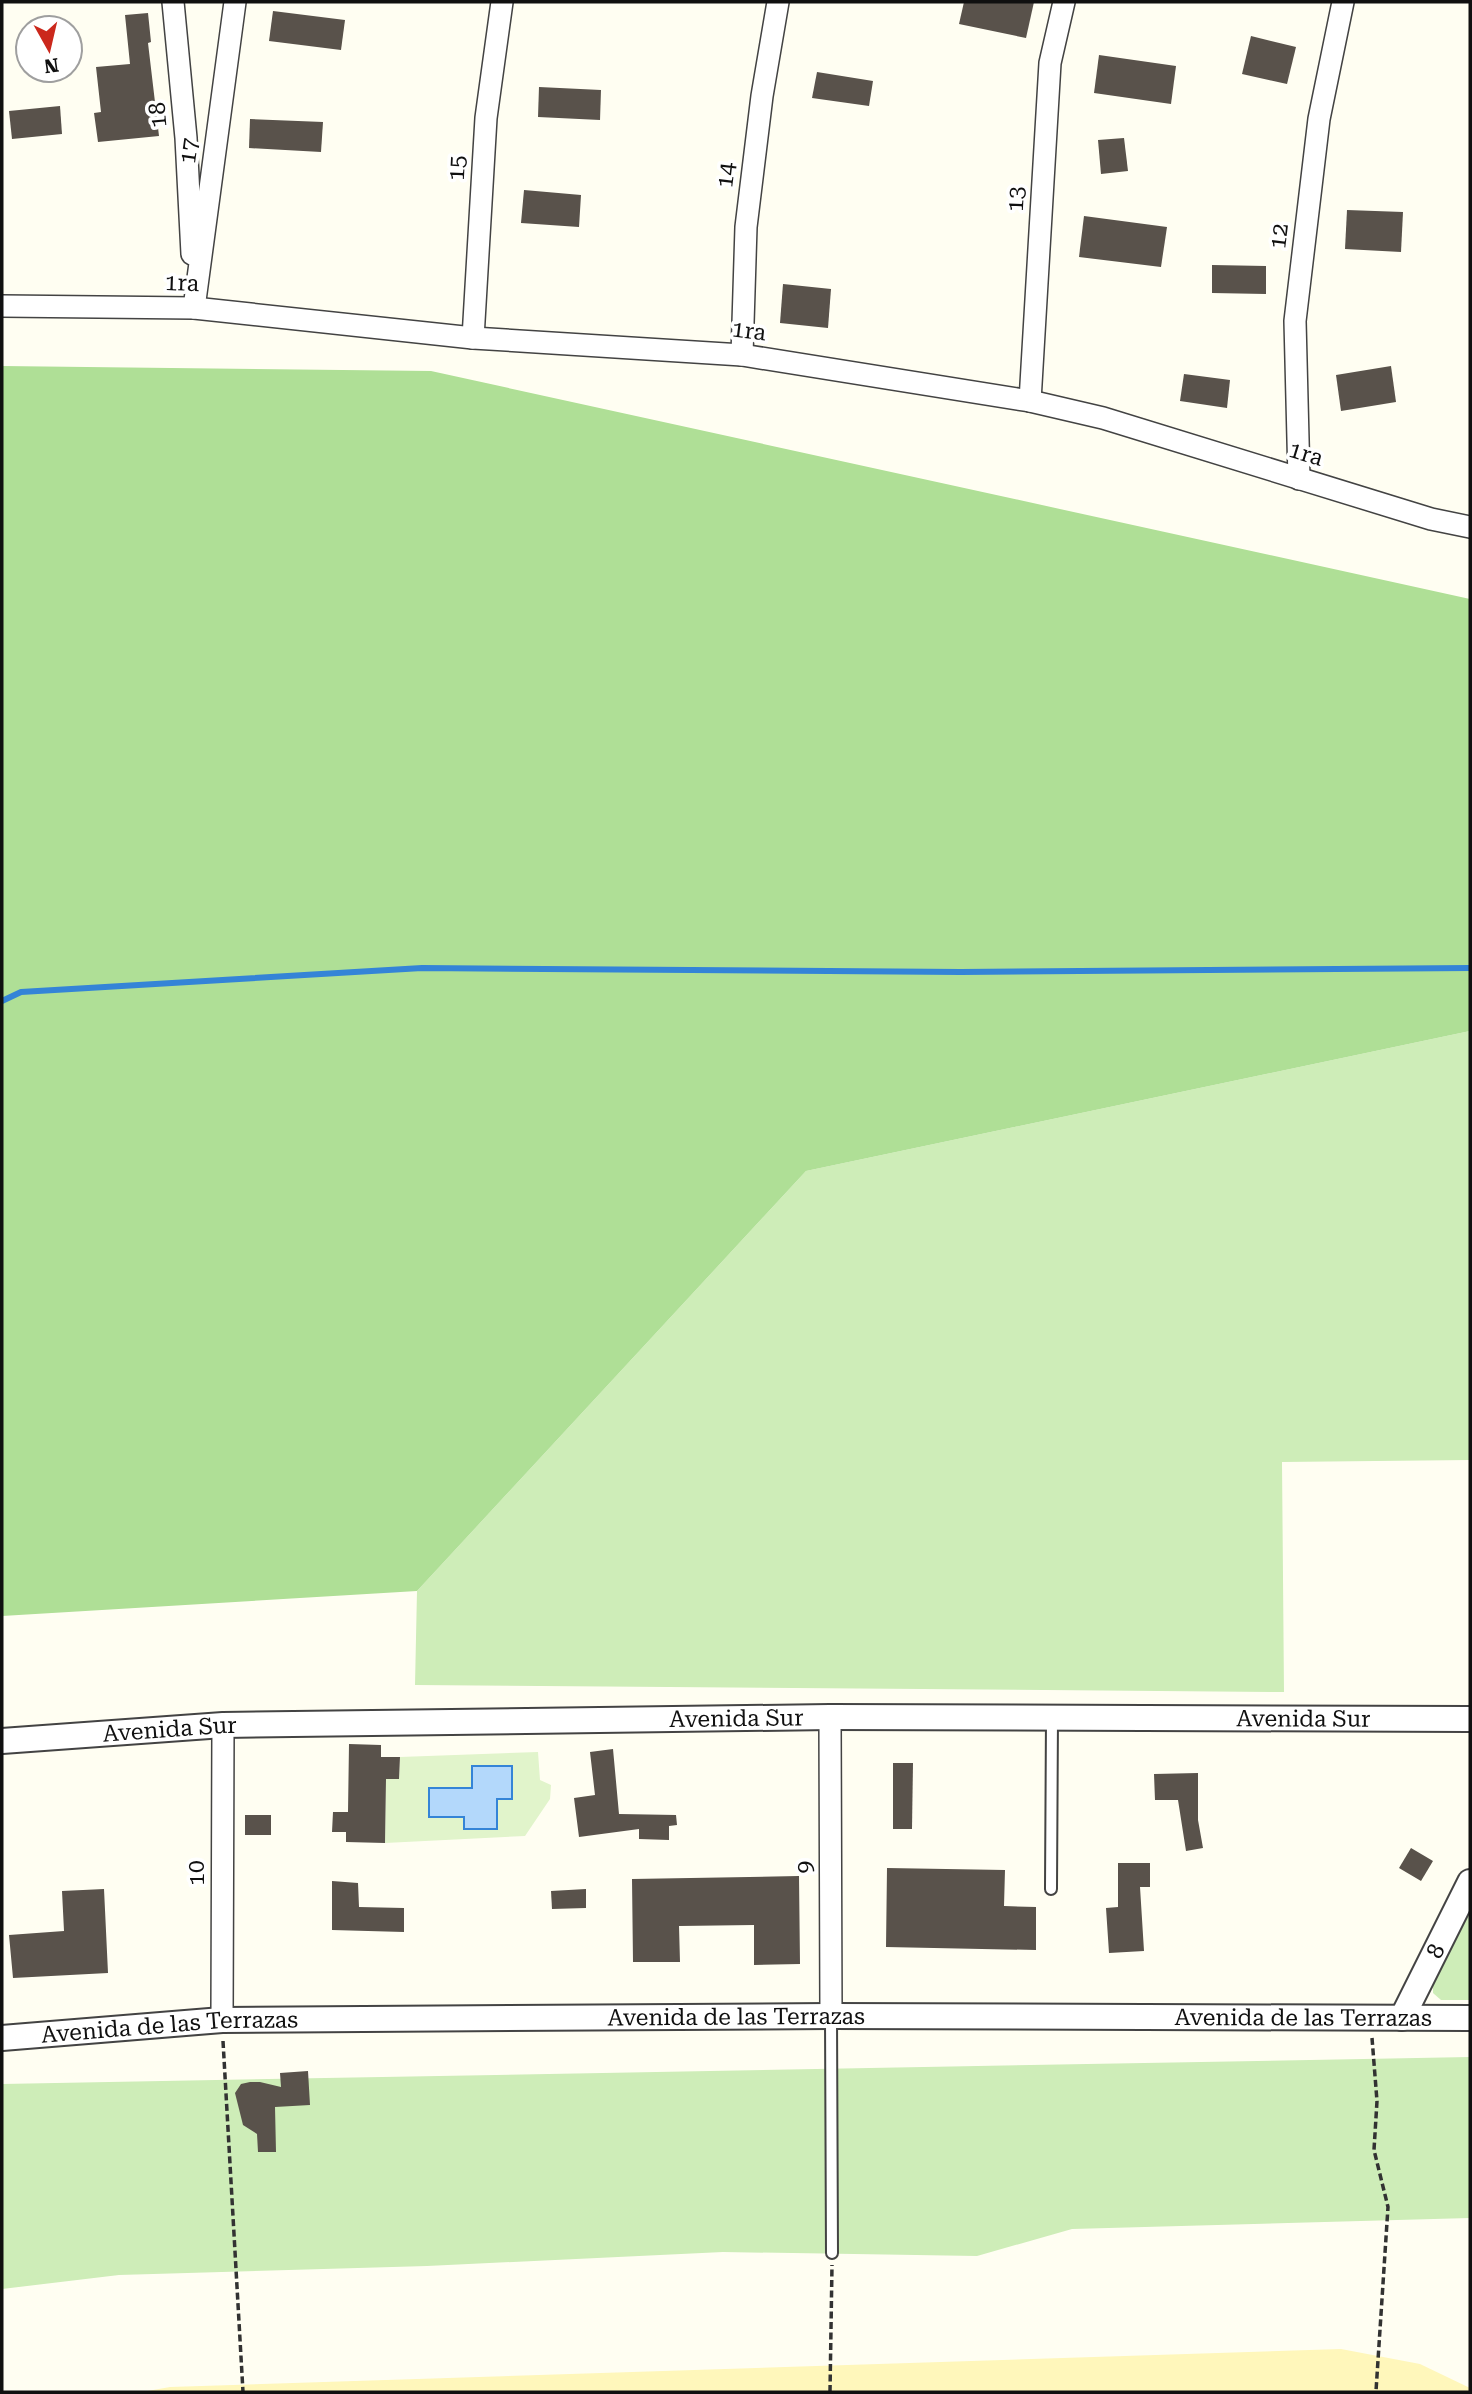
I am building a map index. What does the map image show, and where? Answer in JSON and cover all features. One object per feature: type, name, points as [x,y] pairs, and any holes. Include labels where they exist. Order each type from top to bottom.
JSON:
[{"type":"street","name":"18","points":[[173,2],[186,138],[194,308]]},
{"type":"street","name":"17","points":[[194,308],[235,2]]},
{"type":"street","name":"15","points":[[474,338],[486,118],[502,2]]},
{"type":"street","name":"14","points":[[742,355],[746,228],[762,96],[778,2]]},
{"type":"street","name":"13","points":[[1030,401],[1050,63],[1064,2]]},
{"type":"street","name":"12","points":[[1299,479],[1295,321],[1319,119],[1343,2]]},
{"type":"street","name":"1ra","points":[[2,306],[194,308],[474,338],[742,355],[1030,401],[1103,418],[1431,519],[1470,527]]},
{"type":"street","name":"Avenida Sur","points":[[2,1741],[222,1725],[830,1717],[1470,1719]]},
{"type":"street","name":"9","points":[[830,1717],[831,2016]]},
{"type":"street","name":"10","points":[[222,1725],[222,2020]]},
{"type":"street","name":"8","points":[[1402,2018],[1470,1882]]},
{"type":"street","name":"Avenida de las Terrazas","points":[[2,2038],[222,2020],[831,2016],[1470,2018]]},
{"type":"lane","points":[[1051,1889],[1052,1717]]},
{"type":"lane","points":[[831,2016],[832,2253]]},
{"type":"path","points":[[1370,2018],[1377,2101],[1374,2150],[1388,2207],[1376,2391]]},
{"type":"path","points":[[222,2020],[243,2392]]},
{"type":"path","points":[[830,2392],[832,2253]]},
{"type":"green space","points":[[2,366],[431,371],[1470,599],[1470,1031],[806,1171],[417,1591],[2,1616]]},
{"type":"green space","points":[[1470,1031],[1470,1460],[1282,1462],[1284,1692],[415,1685],[417,1591],[806,1171]]},
{"type":"green space","points":[[538,1752],[540,1780],[551,1785],[550,1799],[525,1836],[385,1843],[386,1779],[399,1779],[400,1757]]},
{"type":"green space","points":[[1470,1913],[1470,2000],[1441,2000],[1433,1993],[1433,1980]]},
{"type":"green space","points":[[1470,2057],[1470,2218],[1072,2229],[977,2256],[723,2252],[427,2266],[119,2275],[2,2289],[2,2084]]},
{"type":"sand","points":[[1341,2349],[1420,2364],[1470,2388],[1470,2392],[142,2392],[170,2387]]},
{"type":"water","points":[[472,1766],[512,1766],[512,1799],[497,1799],[497,1829],[464,1829],[464,1817],[429,1817],[429,1788],[472,1788]]},
{"type":"building","points":[[964,2],[1034,2],[1026,38],[959,24]]},
{"type":"building","points":[[273,11],[345,20],[341,50],[269,41]]},
{"type":"building","points":[[148,13],[151,42],[148,43],[159,136],[98,142],[94,113],[101,112],[96,67],[130,64],[125,15]]},
{"type":"building","points":[[1251,36],[1296,47],[1287,84],[1242,74]]},
{"type":"building","points":[[1099,55],[1176,66],[1171,104],[1094,93]]},
{"type":"building","points":[[817,72],[873,81],[869,106],[812,98]]},
{"type":"building","points":[[539,87],[601,90],[600,120],[538,117]]},
{"type":"building","points":[[60,106],[62,134],[12,139],[9,111]]},
{"type":"building","points":[[250,119],[323,122],[321,152],[249,148]]},
{"type":"building","points":[[1124,138],[1128,171],[1101,174],[1098,140]]},
{"type":"building","points":[[524,190],[581,195],[579,227],[521,223]]},
{"type":"building","points":[[1347,210],[1403,212],[1401,252],[1345,249]]},
{"type":"building","points":[[1084,216],[1167,227],[1161,267],[1079,257]]},
{"type":"building","points":[[1212,265],[1266,266],[1266,294],[1212,293]]},
{"type":"building","points":[[783,284],[831,289],[828,328],[780,323]]},
{"type":"building","points":[[1391,366],[1396,402],[1341,411],[1336,375]]},
{"type":"building","points":[[1184,374],[1230,380],[1227,408],[1180,401]]},
{"type":"building","points":[[349,1744],[381,1745],[381,1757],[400,1757],[399,1779],[386,1779],[385,1843],[346,1842],[346,1832],[332,1832],[333,1812],[348,1812]]},
{"type":"building","points":[[613,1749],[619,1814],[676,1815],[677,1825],[669,1826],[669,1840],[639,1839],[639,1829],[579,1837],[574,1798],[595,1795],[590,1752]]},
{"type":"building","points":[[893,1763],[913,1763],[912,1829],[893,1829]]},
{"type":"building","points":[[1198,1773],[1198,1820],[1203,1848],[1186,1851],[1178,1800],[1155,1800],[1154,1774]]},
{"type":"building","points":[[245,1815],[271,1815],[271,1835],[245,1835]]},
{"type":"building","points":[[1411,1848],[1433,1861],[1421,1881],[1399,1868]]},
{"type":"building","points":[[1118,1863],[1150,1863],[1150,1887],[1140,1887],[1144,1951],[1109,1953],[1106,1908],[1118,1907]]},
{"type":"building","points":[[887,1868],[1005,1870],[1004,1906],[1036,1907],[1036,1950],[886,1947]]},
{"type":"building","points":[[799,1876],[800,1964],[754,1965],[754,1925],[679,1926],[680,1962],[633,1962],[632,1879]]},
{"type":"building","points":[[332,1881],[358,1883],[359,1907],[404,1908],[404,1932],[332,1930]]},
{"type":"building","points":[[104,1889],[108,1973],[13,1978],[9,1935],[64,1931],[62,1891]]},
{"type":"building","points":[[586,1889],[586,1908],[552,1909],[551,1891]]},
{"type":"building","points":[[308,2071],[310,2105],[275,2107],[276,2152],[258,2152],[257,2134],[243,2125],[235,2093],[241,2084],[250,2082],[281,2087],[280,2073]]},
{"type":"waterway","points":[[2,1001],[21,992],[422,968],[961,972],[1470,968]]}]
